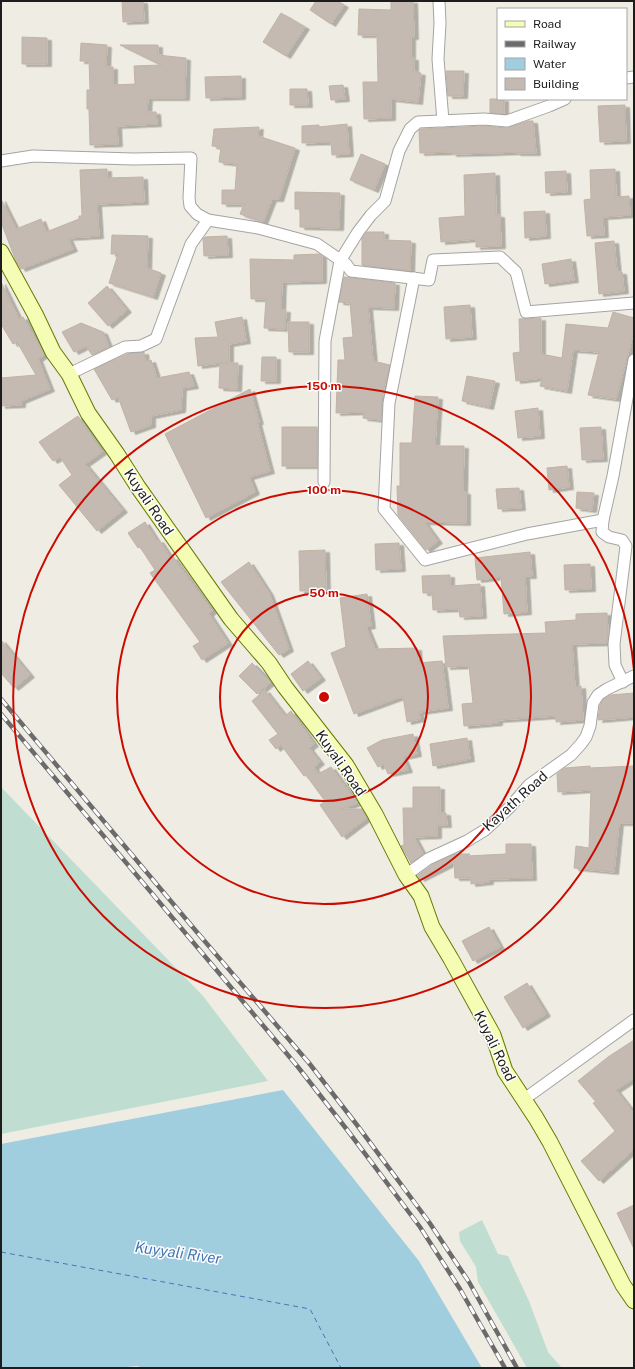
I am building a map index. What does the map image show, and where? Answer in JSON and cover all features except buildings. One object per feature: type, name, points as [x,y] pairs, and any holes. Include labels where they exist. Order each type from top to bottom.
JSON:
[{"type":"main road","name":"Kuyali Road","points":[[1,252],[35,314],[53,352],[69,374],[88,413],[156,514],[231,619],[269,662],[285,687],[346,764],[375,814],[406,875],[421,896],[432,927],[493,1035],[505,1071],[550,1142],[623,1285],[634,1302]]},
{"type":"street","points":[[439,1],[440,23],[438,59],[443,121]]},
{"type":"street","points":[[324,482],[325,341],[340,261],[358,232],[371,215],[385,201],[399,151],[410,129],[418,122],[484,119],[507,120],[549,103],[561,100]]},
{"type":"street","points":[[1,161],[33,156],[133,159],[191,158],[189,198],[190,206],[197,214],[208,220],[258,228],[317,244],[346,264],[351,271],[429,280],[433,260],[500,257],[516,272],[526,312],[634,303]]},
{"type":"street","points":[[69,374],[125,347],[141,346],[156,339],[191,244],[208,220]]},
{"type":"street","points":[[414,278],[389,403],[384,509],[426,560],[527,534],[602,520]]},
{"type":"street","points":[[623,682],[615,665],[614,644],[626,546],[622,540],[610,537],[602,532],[602,520],[613,476],[634,360]]},
{"type":"street","name":"Kayath Road","points":[[406,875],[428,859],[467,841],[485,830],[510,807],[529,785],[570,755],[586,737],[590,726],[593,703],[598,695],[634,676]]},
{"type":"street","points":[[523,1100],[634,1020]]},
{"type":"green space","points":[[1,787],[203,996],[268,1081],[1,1134]]},
{"type":"green space","points":[[482,1220],[498,1254],[508,1256],[529,1301],[548,1352],[562,1368],[527,1368],[478,1282],[476,1267],[460,1241],[459,1232]]},
{"type":"water","name":"Kuyyali River","points":[[283,1090],[419,1261],[482,1368],[143,1368],[137,1366],[115,1368],[1,1368],[1,1144]]},
{"type":"ferry route","points":[[1,1252],[310,1309],[341,1368]]},
{"type":"railway","points":[[1,699],[309,1063],[357,1125],[429,1222],[469,1282],[517,1368]]},
{"type":"railway","points":[[1,714],[298,1067],[348,1131],[420,1227],[460,1289],[505,1368]]}]
